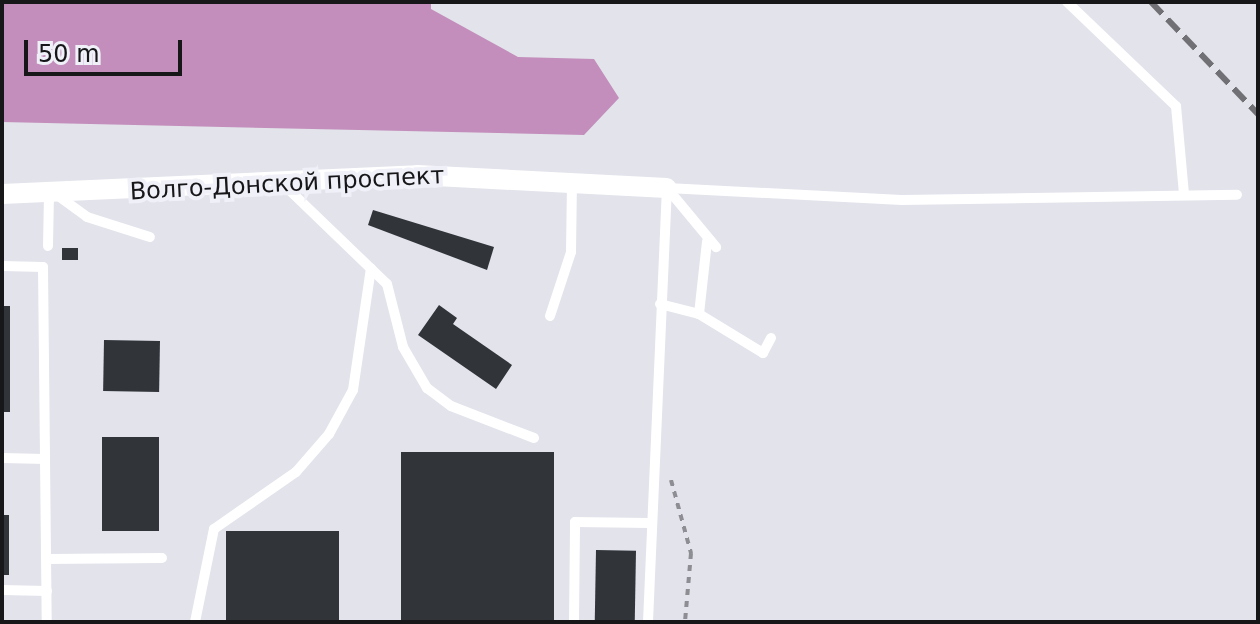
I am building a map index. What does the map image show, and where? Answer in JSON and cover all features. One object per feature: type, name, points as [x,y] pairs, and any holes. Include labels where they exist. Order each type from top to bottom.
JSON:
[{"type":"street","name":"Волго-Донской проспект","points":[[2,194],[53,195],[417,175],[667,188]]},
{"type":"lane","points":[[1067,2],[1176,106],[1184,194]]},
{"type":"lane","points":[[550,316],[571,252],[572,182]]},
{"type":"lane","points":[[283,184],[371,268],[397,303],[403,347],[427,388],[451,406],[534,438]]},
{"type":"lane","points":[[667,188],[902,200],[1237,195]]},
{"type":"lane","points":[[667,188],[712,244],[699,314]]},
{"type":"lane","points":[[648,622],[649,523],[658,499],[660,304],[667,188]]},
{"type":"lane","points":[[48,246],[53,195],[87,217],[150,237]]},
{"type":"lane","points":[[2,266],[43,267],[47,622]]},
{"type":"lane","points":[[195,622],[214,529],[296,472],[329,434],[353,390],[371,268]]},
{"type":"lane","points":[[660,304],[699,314],[763,353],[771,338]]},
{"type":"lane","points":[[2,458],[45,459]]},
{"type":"lane","points":[[574,622],[575,522],[649,523]]},
{"type":"lane","points":[[47,559],[162,558]]},
{"type":"lane","points":[[2,590],[47,591]]},
{"type":"path","points":[[658,448],[688,529],[685,622]]},
{"type":"shaded area","points":[[2,2],[431,2],[431,9],[518,57],[594,59],[619,98],[584,135],[2,122]]},
{"type":"building","points":[[373,210],[494,247],[487,270],[368,225]]},
{"type":"building","points":[[62,248],[78,248],[78,260],[62,260]]},
{"type":"building","points":[[439,305],[457,318],[453,324],[512,365],[496,389],[418,335]]},
{"type":"building","points":[[2,306],[10,306],[10,412],[2,412]]},
{"type":"building","points":[[104,340],[160,341],[159,392],[103,391]]},
{"type":"building","points":[[102,437],[159,437],[159,531],[102,531]]},
{"type":"building","points":[[401,452],[554,452],[554,622],[401,622]]},
{"type":"building","points":[[2,515],[9,515],[9,575],[2,575]]},
{"type":"building","points":[[226,531],[339,531],[339,622],[226,622]]},
{"type":"building","points":[[596,550],[636,551],[635,622],[595,622]]},
{"type":"railway","points":[[1151,2],[1258,114]]}]
